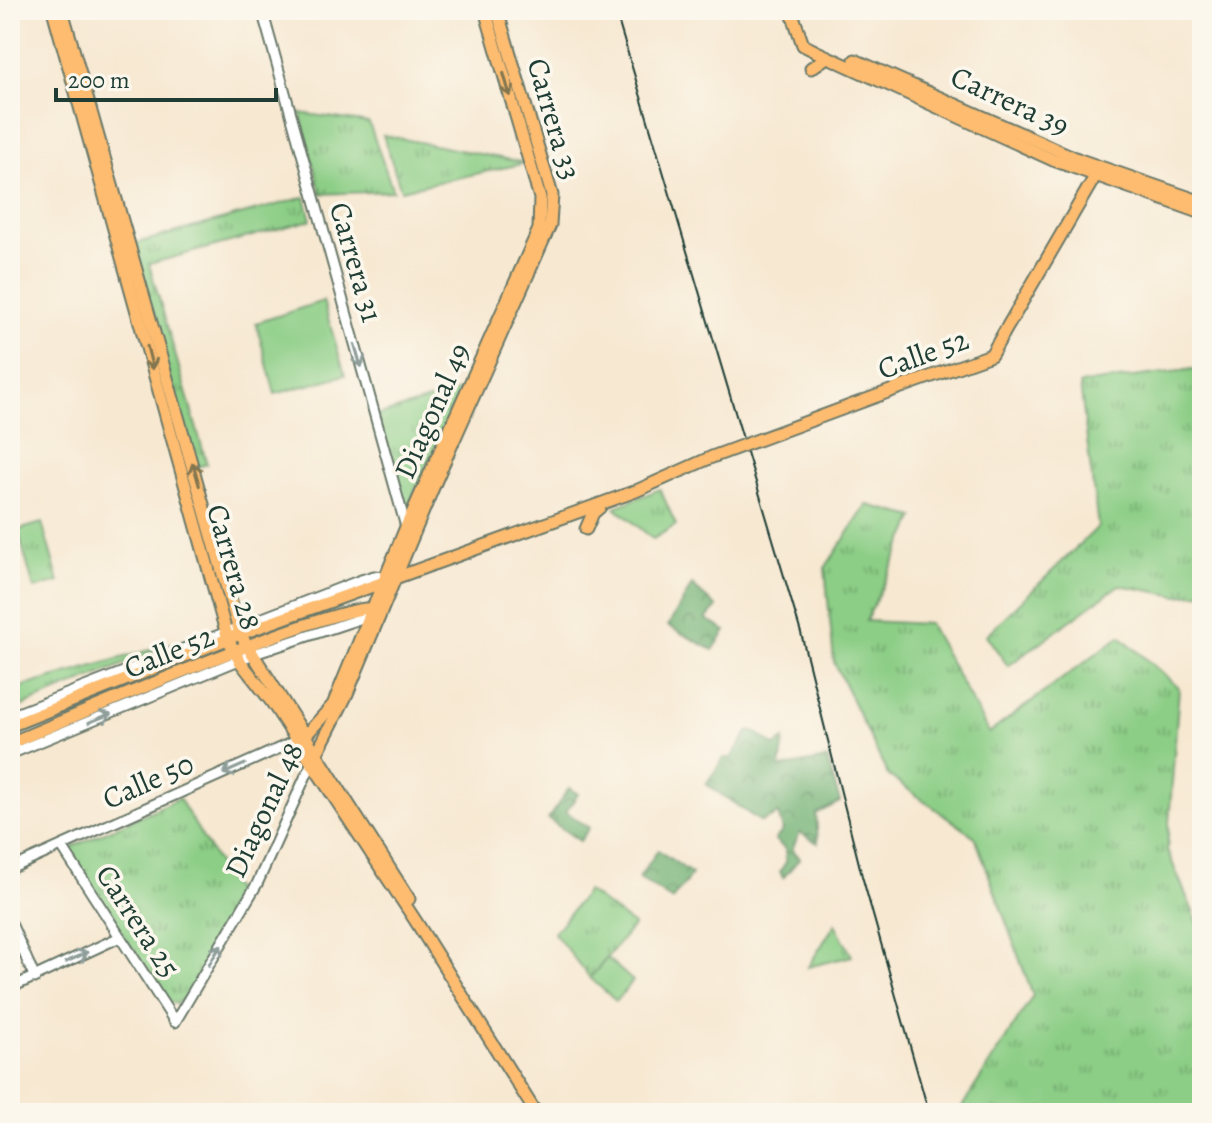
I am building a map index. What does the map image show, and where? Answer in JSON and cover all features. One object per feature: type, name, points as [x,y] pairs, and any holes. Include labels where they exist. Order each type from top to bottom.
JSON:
[{"type":"main road","name":"Carrera 28","points":[[53,10],[233,632],[242,653],[301,738],[544,1113]]},
{"type":"main road","name":"Carrera 28","points":[[62,10],[233,632]]},
{"type":"main road","name":"Carrera 33","points":[[485,10],[541,204],[539,229]]},
{"type":"main road","name":"Carrera 33","points":[[497,10],[553,201],[545,242]]},
{"type":"main road","points":[[791,10],[802,41]]},
{"type":"main road","name":"Carrera 39","points":[[802,41],[827,57],[1097,172],[1202,213]]},
{"type":"main road","name":"Carrera 39","points":[[802,41],[1097,172],[1202,202]]},
{"type":"main road","points":[[811,68],[827,57]]},
{"type":"main road","points":[[524,143],[537,140]]},
{"type":"main road","points":[[529,159],[542,157]]},
{"type":"main road","name":"Calle 52","points":[[10,726],[233,632],[311,608],[636,491],[712,457],[991,355],[1097,172]]},
{"type":"main road","name":"Diagonal 49","points":[[375,611],[406,527],[539,229]]},
{"type":"main road","name":"Diagonal 49","points":[[388,578],[545,242]]},
{"type":"main road","name":"Calle 52","points":[[499,538],[530,522],[664,477]]},
{"type":"main road","points":[[586,529],[595,510],[636,491]]},
{"type":"main road","points":[[296,604],[311,608]]},
{"type":"main road","name":"Calle 52","points":[[10,743],[356,609],[375,611]]},
{"type":"main road","name":"Diagonal 48","points":[[301,738],[333,705],[375,611]]},
{"type":"main road","name":"Diagonal 48","points":[[314,758],[346,696],[375,611]]},
{"type":"main road","name":"Carrera 28","points":[[314,758],[536,1113]]},
{"type":"street","name":"Carrera 31","points":[[262,10],[406,527]]},
{"type":"street","name":"Calle 52","points":[[10,716],[361,580],[388,578]]},
{"type":"street","name":"Calle 52","points":[[10,754],[242,653]]},
{"type":"street","name":"Calle 50","points":[[10,869],[301,738]]},
{"type":"street","name":"Diagonal 48","points":[[175,1022],[257,884],[314,758]]},
{"type":"street","name":"Carrera 25","points":[[62,847],[175,1022]]},
{"type":"street","points":[[10,921],[35,978]]},
{"type":"street","points":[[10,988],[120,937]]},
{"type":"green space","points":[[300,113],[369,123],[393,191],[321,194]]},
{"type":"green space","points":[[383,135],[526,163],[401,190]]},
{"type":"green space","points":[[305,197],[311,220],[149,264],[207,464],[194,468],[130,245]]},
{"type":"green space","points":[[323,301],[345,375],[275,394],[256,323]]},
{"type":"green space","points":[[1202,368],[1202,593],[1178,596],[1119,585],[1008,666],[986,635],[1098,527],[1080,384]]},
{"type":"green space","points":[[461,390],[404,516],[377,416]]},
{"type":"green space","points":[[660,489],[676,525],[653,539],[615,507]]},
{"type":"green space","points":[[867,505],[915,517],[866,621],[929,624],[989,733],[1120,636],[1179,688],[1167,850],[1202,933],[1202,1113],[958,1113],[1033,996],[975,837],[888,775],[834,662],[825,568]]},
{"type":"green space","points":[[42,523],[59,582],[34,589],[18,530]]},
{"type":"green space","points":[[692,585],[717,607],[706,619],[726,631],[713,650],[668,626]]},
{"type":"green space","points":[[181,641],[10,711],[10,690]]},
{"type":"green space","points":[[754,731],[775,746],[784,740],[780,768],[827,759],[840,802],[816,814],[818,843],[800,833],[792,849],[800,858],[783,878],[780,871],[786,862],[785,849],[775,840],[783,830],[778,814],[761,822],[706,784],[724,758],[731,758],[748,732]]},
{"type":"green space","points":[[569,788],[578,794],[566,812],[589,828],[580,841],[548,819]]},
{"type":"green space","points":[[179,798],[240,900],[185,998],[176,1004],[167,1001],[66,850]]},
{"type":"green space","points":[[658,850],[692,874],[672,900],[639,878]]},
{"type":"green space","points":[[587,891],[634,925],[590,978],[554,933]]},
{"type":"green space","points":[[835,924],[852,956],[808,967]]},
{"type":"green space","points":[[607,958],[633,981],[616,1001],[590,978]]},
{"type":"railway","points":[[615,10],[801,633],[862,876],[929,1113]]}]
